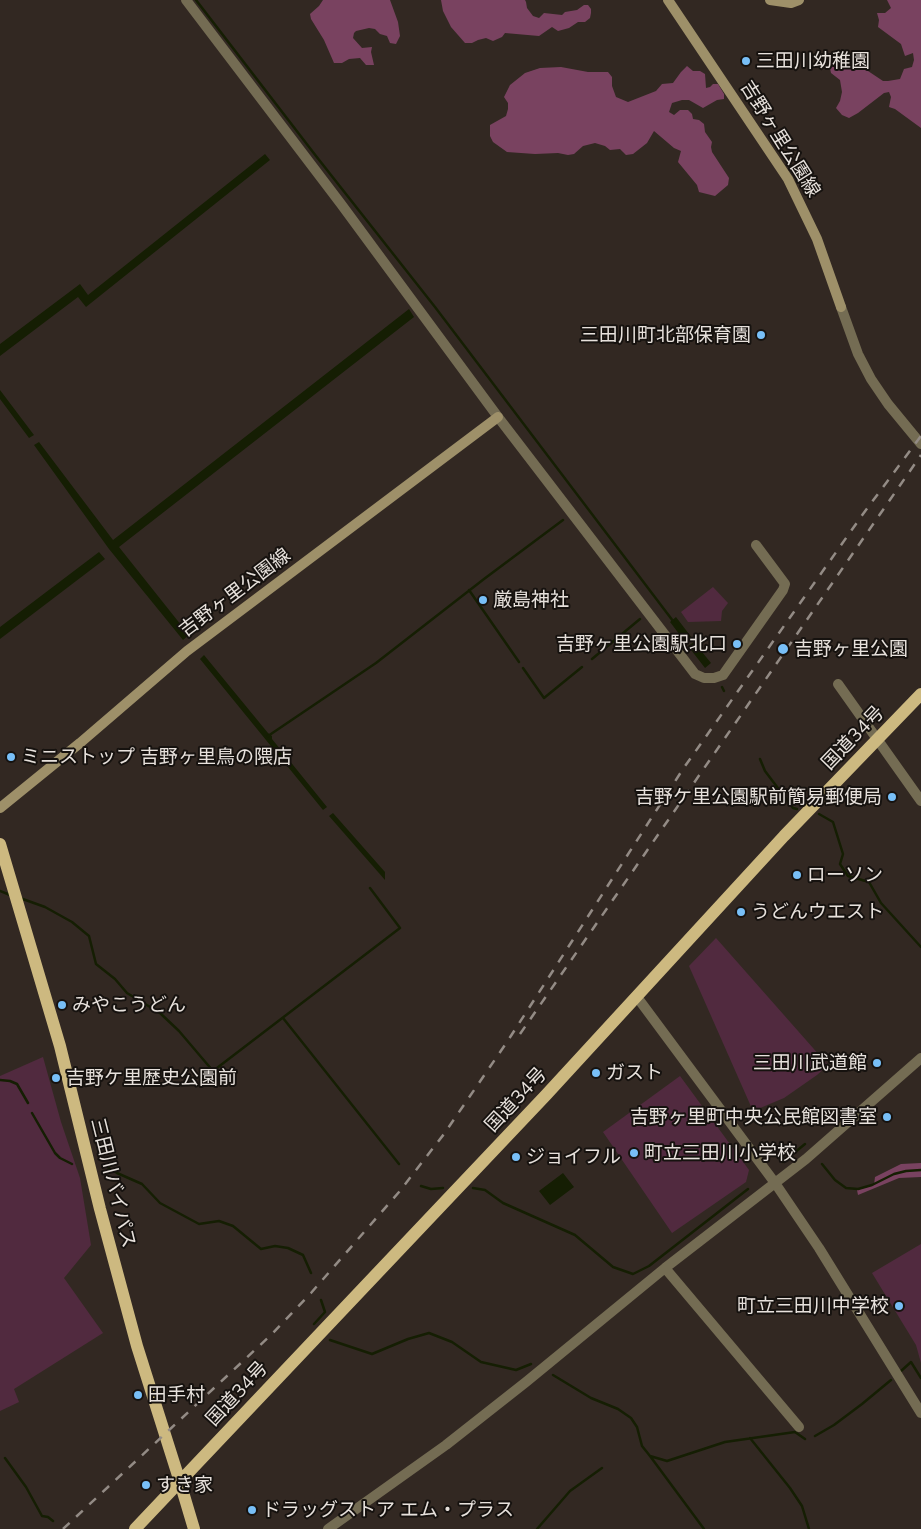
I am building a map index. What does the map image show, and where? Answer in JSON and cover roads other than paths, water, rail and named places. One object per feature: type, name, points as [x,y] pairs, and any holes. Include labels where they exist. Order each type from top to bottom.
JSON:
[{"type":"highway","name":"国道34号","points":[[135,1529],[546,1095],[784,836],[921,694]]},
{"type":"highway","name":"三田川バイパス","points":[[0,844],[60,1046],[100,1209],[137,1346],[194,1529]]},
{"type":"main road","name":"吉野ヶ里公園線","points":[[668,0],[788,179],[817,239],[841,307]]},
{"type":"main road","points":[[770,0],[783,2],[799,0]]},
{"type":"main road","name":"吉野ヶ里公園線","points":[[0,808],[80,743],[187,651],[498,417]]},
{"type":"street","points":[[186,0],[498,417],[695,674],[704,678],[714,678],[723,675],[783,590],[785,584],[756,545]]},
{"type":"street","points":[[841,307],[858,354],[871,379],[888,404],[921,444]]},
{"type":"street","points":[[838,684],[921,801]]},
{"type":"street","points":[[637,997],[775,1183],[819,1248],[921,1413]]},
{"type":"street","points":[[328,1529],[446,1445],[665,1268],[813,1153],[921,1058]]},
{"type":"street","points":[[665,1268],[800,1427]]},
{"type":"waterway","points":[[196,0],[435,307],[673,621]]},
{"type":"waterway","points":[[268,736],[376,663],[563,520]]},
{"type":"waterway","points":[[469,590],[519,662]]},
{"type":"waterway","points":[[592,659],[640,619]]},
{"type":"waterway","points":[[523,668],[544,698],[582,667]]},
{"type":"waterway","points":[[722,687],[724,691]]},
{"type":"waterway","points":[[760,759],[765,771],[793,808],[797,809]]},
{"type":"waterway","points":[[819,814],[833,822],[843,854],[840,864],[848,876],[869,882],[881,903],[921,947]]},
{"type":"waterway","points":[[20,898],[45,907],[72,922],[89,936],[96,964],[115,979],[127,993],[160,1013],[179,1031],[213,1071],[400,928],[370,888]]},
{"type":"waterway","points":[[0,891],[10,895]]},
{"type":"waterway","points":[[283,1018],[399,1164]]},
{"type":"waterway","points":[[0,1080],[17,1084],[28,1103]]},
{"type":"waterway","points":[[32,1113],[55,1153],[72,1164]]},
{"type":"waterway","points":[[783,1162],[805,1144]]},
{"type":"waterway","points":[[822,1164],[835,1180],[846,1188],[858,1189],[872,1185],[894,1174],[921,1170]]},
{"type":"waterway","points":[[104,1165],[142,1184],[160,1203],[199,1224],[219,1221],[233,1226],[261,1249],[275,1246],[288,1248],[303,1255],[311,1273]]},
{"type":"waterway","points":[[421,1186],[431,1189],[443,1188]]},
{"type":"waterway","points":[[473,1188],[485,1190],[503,1203],[575,1235],[613,1267],[633,1274],[649,1266],[748,1189]]},
{"type":"waterway","points":[[314,1324],[325,1312],[321,1300]]},
{"type":"waterway","points":[[330,1340],[372,1354],[408,1339],[429,1333],[452,1342],[481,1362],[516,1370],[531,1364]]},
{"type":"waterway","points":[[901,1371],[911,1362],[921,1378]]},
{"type":"waterway","points":[[553,1375],[591,1398],[618,1409],[631,1418],[637,1427],[642,1446],[650,1456],[667,1461],[725,1442],[795,1432],[805,1439]]},
{"type":"waterway","points":[[815,1436],[834,1425],[891,1380]]},
{"type":"waterway","points":[[750,1438],[802,1506],[809,1529]]},
{"type":"waterway","points":[[650,1456],[704,1529]]},
{"type":"waterway","points":[[5,1458],[26,1487],[42,1516],[48,1517],[53,1521]]},
{"type":"waterway","points":[[537,1529],[570,1491],[602,1468]]},
{"type":"railway","points":[[63,1529],[272,1334],[311,1293],[399,1192],[444,1134],[507,1042],[683,769],[863,514],[921,436]]},
{"type":"railway","points":[[520,1034],[921,455]]},
{"type":"place","name":"三田川幼稚園","points":[[746,61]]},
{"type":"place","name":"三田川町北部保育園","points":[[761,335]]},
{"type":"place","name":"厳島神社","points":[[483,600]]},
{"type":"place","name":"吉野ヶ里公園駅北口","points":[[737,644]]},
{"type":"place","name":"吉野ヶ里公園","points":[[783,649]]},
{"type":"place","name":"ミニストップ 吉野ヶ里鳥の隈店","points":[[11,757]]},
{"type":"place","name":"吉野ケ里公園駅前簡易郵便局","points":[[892,797]]},
{"type":"place","name":"ローソン","points":[[797,875]]},
{"type":"place","name":"うどんウエスト","points":[[741,912]]},
{"type":"place","name":"みやこうどん","points":[[62,1005]]},
{"type":"place","name":"三田川武道館","points":[[877,1063]]},
{"type":"place","name":"ガスト","points":[[596,1073]]},
{"type":"place","name":"吉野ケ里歴史公園前","points":[[56,1078]]},
{"type":"place","name":"吉野ヶ里町中央公民館図書室","points":[[887,1117]]},
{"type":"place","name":"町立三田川小学校","points":[[634,1153]]},
{"type":"place","name":"ジョイフル","points":[[516,1157]]},
{"type":"place","name":"町立三田川中学校","points":[[899,1306]]},
{"type":"place","name":"田手村","points":[[138,1395]]},
{"type":"place","name":"すき家","points":[[146,1485]]},
{"type":"place","name":"ドラッグストア エム・プラス","points":[[252,1510]]}]
